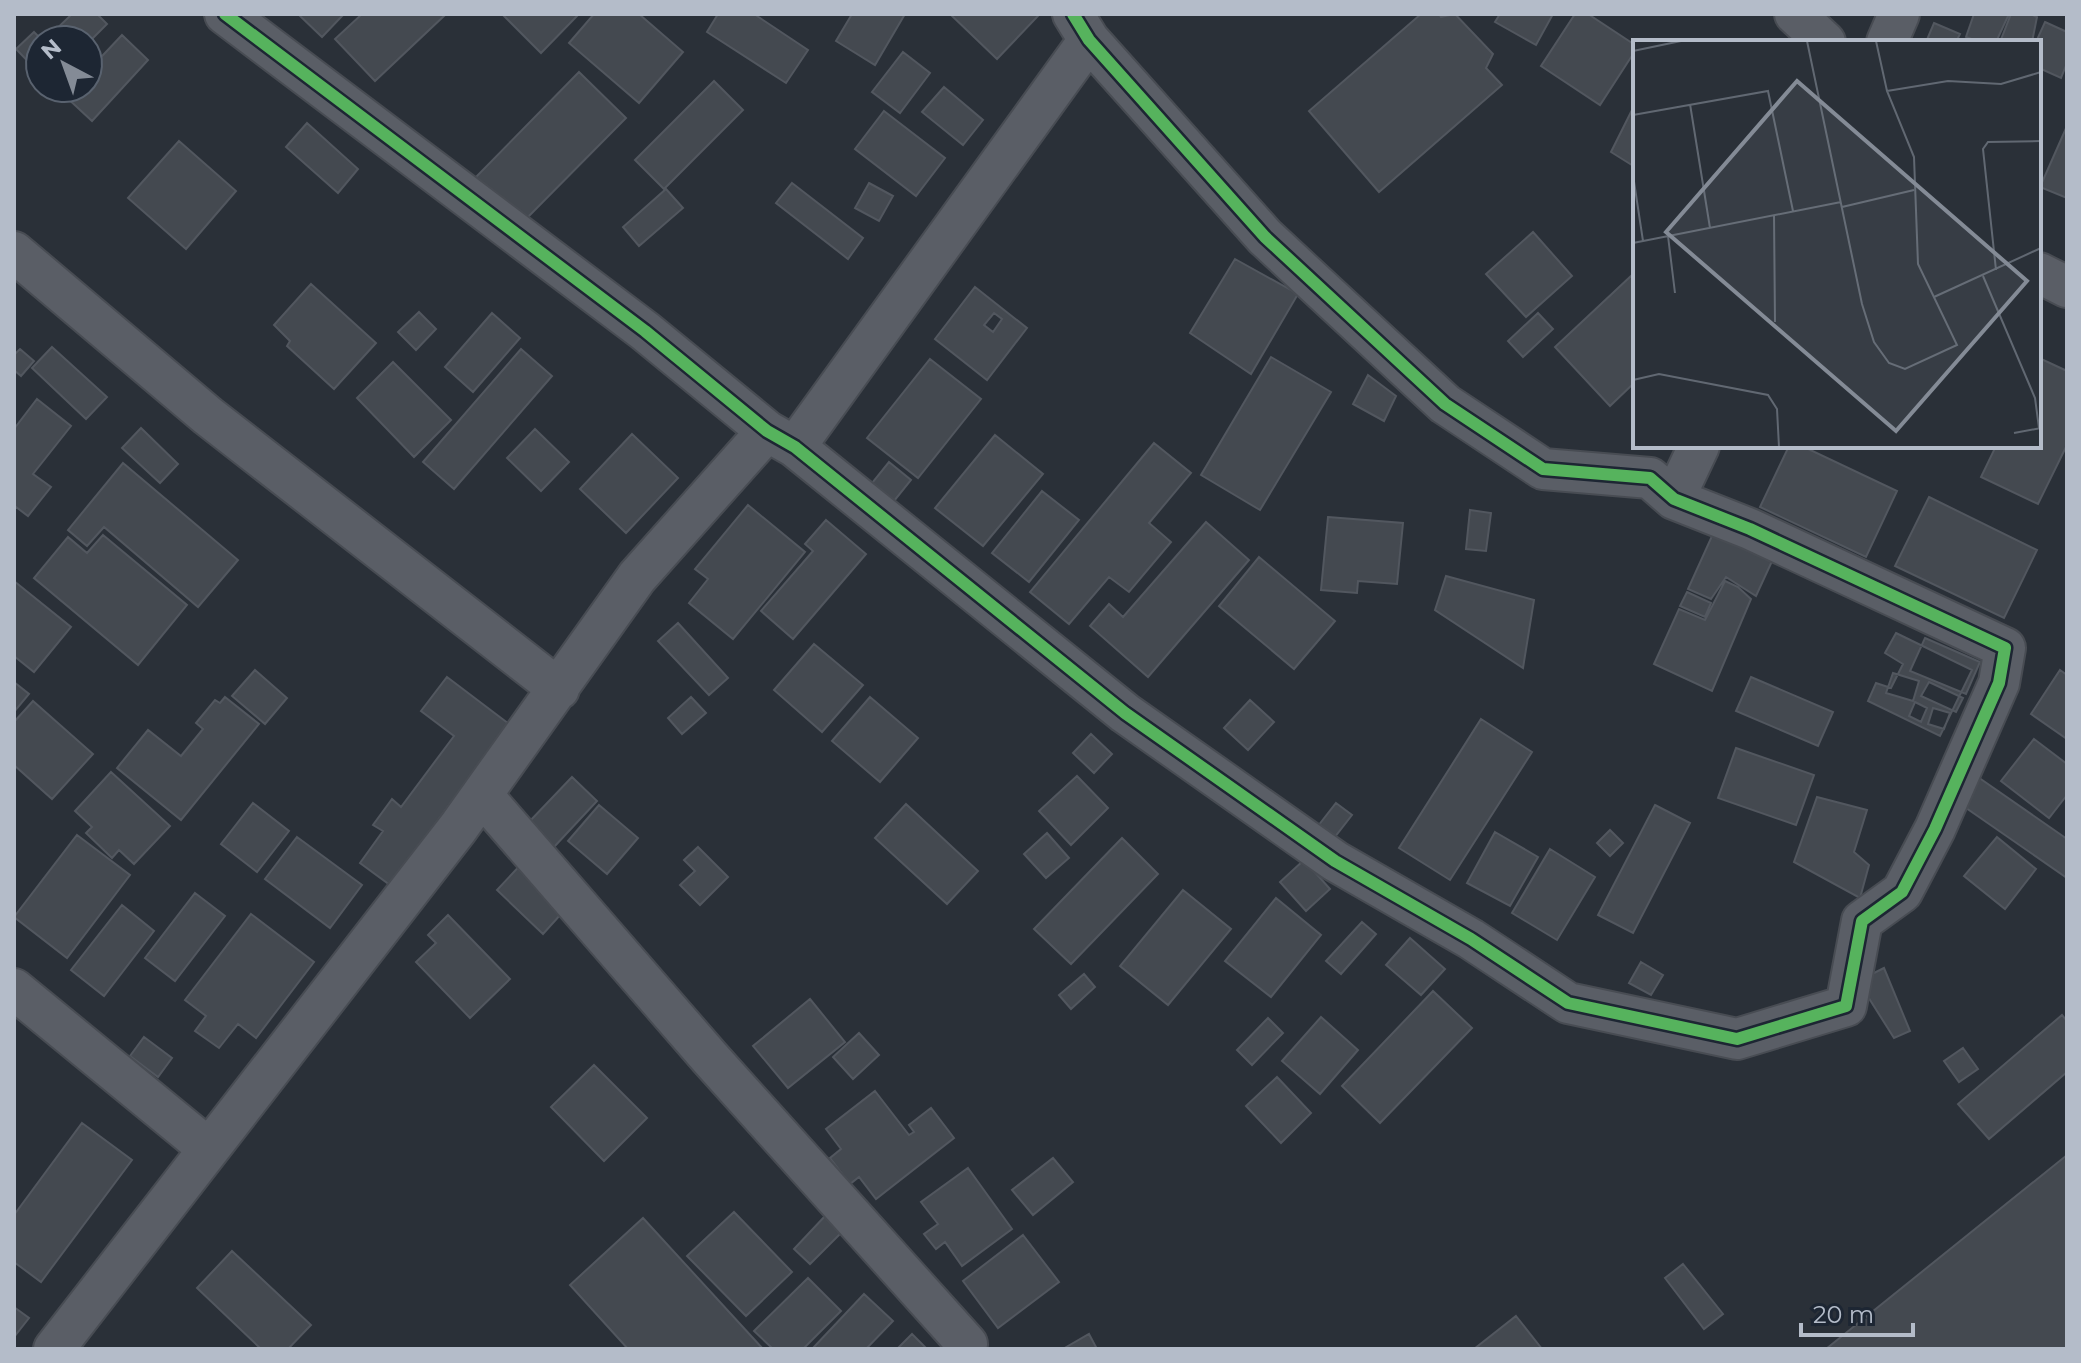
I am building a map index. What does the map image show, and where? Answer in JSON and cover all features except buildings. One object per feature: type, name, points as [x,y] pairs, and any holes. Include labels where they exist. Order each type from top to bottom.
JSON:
[{"type":"street","points":[[54,1349],[482,795],[637,577],[781,439],[1081,27],[1265,237],[1445,404],[1543,469],[1650,478],[1674,499],[1750,529],[2005,648],[1999,683],[1935,829],[1902,892],[1862,921],[1846,1006],[1737,1039],[1568,1003],[1471,939],[1335,861],[1125,713],[781,439],[645,331],[225,14]]},
{"type":"street","points":[[1795,14],[1823,40]]},
{"type":"street","points":[[1888,40],[1899,14]]},
{"type":"street","points":[[14,252],[208,416],[559,689]]},
{"type":"street","points":[[2041,274],[2067,287]]},
{"type":"street","points":[[1674,499],[1698,448]]},
{"type":"street","points":[[482,795],[710,1058],[967,1344]]},
{"type":"street","points":[[14,989],[209,1149]]},
{"type":"cycle path","points":[[225,14],[645,331],[767,431],[795,447],[1125,713],[1335,861],[1471,939],[1568,1003],[1737,1039],[1846,1006],[1862,921],[1902,892],[1935,829],[1999,683],[2005,648],[1750,529],[1674,499],[1650,478],[1543,469],[1445,404],[1265,237],[1089,40],[1073,14]]}]
